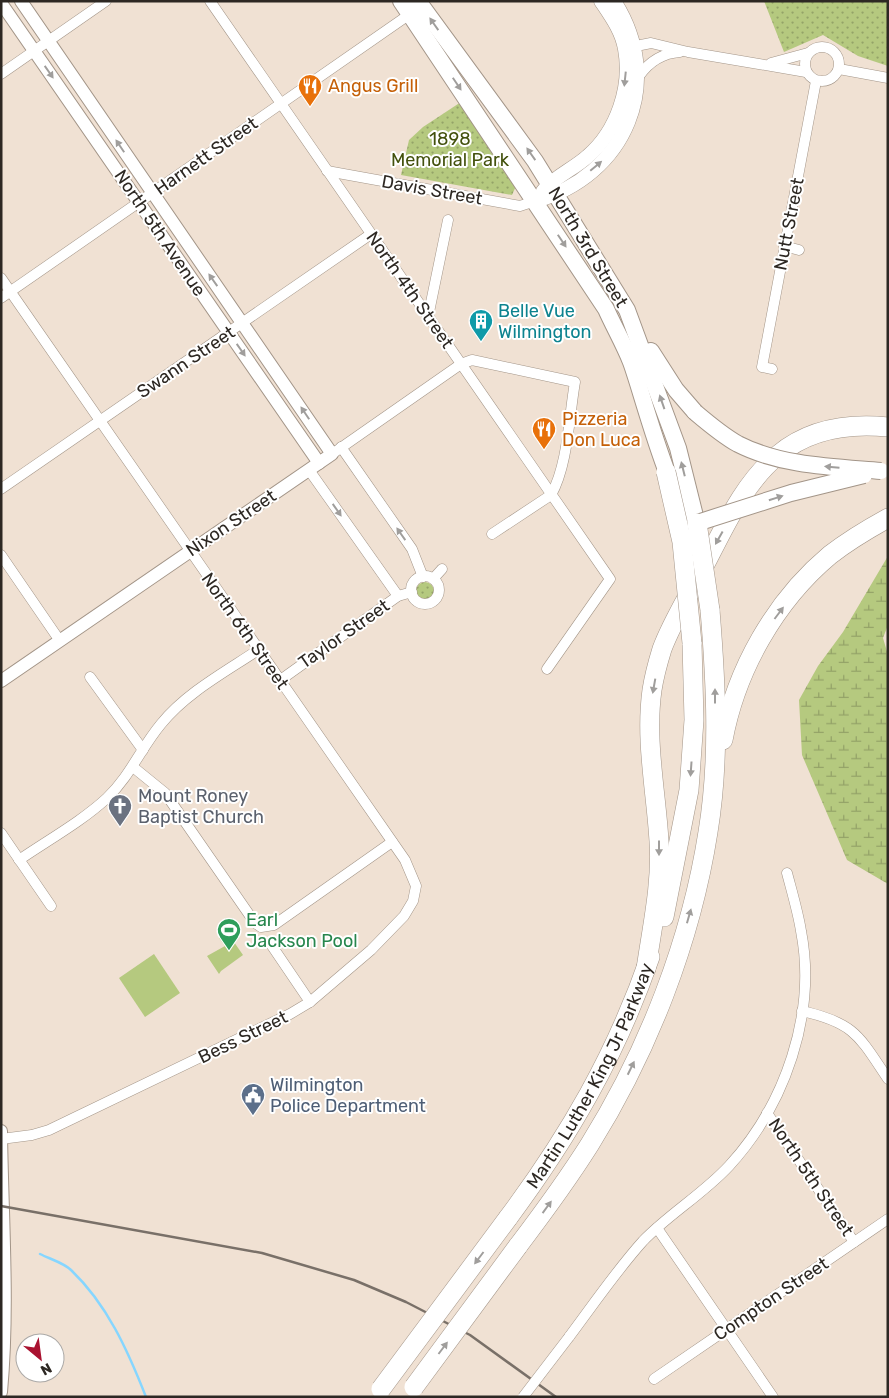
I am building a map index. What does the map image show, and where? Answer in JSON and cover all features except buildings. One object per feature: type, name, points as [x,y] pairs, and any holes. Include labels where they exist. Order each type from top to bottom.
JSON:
[{"type":"highway","points":[[646,969],[659,873],[660,843],[650,726],[652,690],[662,649],[729,521],[764,468],[794,444],[818,433],[842,426],[866,425],[888,427]]},
{"type":"highway","name":"Martin Luther King Jr Parkway","points":[[377,1394],[546,1166],[592,1092],[628,1016],[664,918],[689,790],[694,720],[692,643],[682,542],[666,472]]},
{"type":"highway","points":[[712,798],[728,716],[737,687],[752,654],[774,620],[807,579],[830,556],[862,533],[888,518]]},
{"type":"highway","name":"Martin Luther King Jr Parkway","points":[[410,1393],[590,1144],[645,1039],[664,992],[692,906],[708,833],[712,798],[715,666],[710,610],[697,524]]},
{"type":"main road","points":[[553,189],[589,155],[611,128],[619,112],[630,47],[601,1]]},
{"type":"main road","points":[[535,201],[553,189],[592,170],[614,148],[630,120],[635,105],[639,76],[614,1]]},
{"type":"main road","name":"North 3rd Street","points":[[416,5],[504,117],[553,189],[627,310],[678,448],[697,524]]},
{"type":"main road","name":"North 3rd Street","points":[[416,5],[535,201],[606,309],[631,360],[666,472],[688,517],[697,524]]},
{"type":"main road","points":[[627,310],[676,390],[695,412],[737,443],[763,455],[802,463],[884,471]]},
{"type":"main road","points":[[697,524],[791,494],[884,471]]},
{"type":"street","name":"North 5th Avenue","points":[[21,1],[243,323],[337,450]]},
{"type":"street","points":[[1,74],[106,1]]},
{"type":"street","name":"North 4th Street","points":[[210,1],[610,579],[547,669]]},
{"type":"street","name":"North 5th Avenue","points":[[1,3],[229,332],[314,466]]},
{"type":"street","name":"Harnett Street","points":[[1,298],[281,104],[416,5]]},
{"type":"street","points":[[630,47],[651,43],[688,52],[806,72]]},
{"type":"street","points":[[766,64],[808,53],[818,47],[830,50],[838,58],[839,69],[832,79],[816,81],[806,72],[804,66],[808,53]]},
{"type":"street","points":[[639,76],[647,65],[656,60],[671,53],[688,52]]},
{"type":"street","points":[[839,69],[888,78]]},
{"type":"street","name":"Nutt Street","points":[[767,368],[784,246],[816,81]]},
{"type":"street","name":"Davis Street","points":[[327,171],[520,206],[535,201]]},
{"type":"street","points":[[428,317],[448,220]]},
{"type":"street","name":"Swann Street","points":[[1,489],[371,234]]},
{"type":"street","points":[[784,246],[799,250]]},
{"type":"street","name":"North 6th Street","points":[[1,278],[404,860]]},
{"type":"street","points":[[461,364],[472,360],[575,382],[560,471],[551,495],[492,534]]},
{"type":"street","name":"Nixon Street","points":[[1,681],[461,364]]},
{"type":"street","points":[[337,450],[412,549],[428,578],[439,590],[433,602],[420,603],[412,592],[414,582],[428,578],[442,570]]},
{"type":"street","points":[[314,466],[398,596]]},
{"type":"street","points":[[1,555],[60,640]]},
{"type":"street","name":"Taylor Street","points":[[279,681],[398,596],[412,592]]},
{"type":"street","points":[[19,860],[100,804],[133,768],[161,724],[182,703],[258,650]]},
{"type":"street","points":[[90,677],[143,750]]},
{"type":"street","points":[[133,768],[165,794],[255,923],[261,927],[274,925],[392,842]]},
{"type":"street","points":[[1,833],[51,906]]},
{"type":"street","name":"Bess Street","points":[[1,1138],[32,1135],[48,1130],[290,1014],[310,1002],[371,950],[407,912],[413,901],[416,886],[404,860]]},
{"type":"street","points":[[523,1397],[631,1256],[657,1228],[728,1167],[755,1133],[767,1113],[782,1083],[792,1055],[802,1012],[803,946],[787,872]]},
{"type":"street","points":[[270,943],[310,1002]]},
{"type":"street","points":[[802,1012],[830,1018],[848,1028],[862,1042],[888,1078]]},
{"type":"street","name":"North 5th Street","points":[[767,1113],[854,1242]]},
{"type":"street","points":[[1,1131],[5,1303],[5,1354],[1,1392]]},
{"type":"street","name":"Compton Street","points":[[654,1379],[888,1219]]},
{"type":"street","points":[[657,1228],[773,1397]]},
{"type":"green space","points":[[764,1],[888,1],[888,66],[858,56],[823,35],[784,52]]},
{"type":"green space","name":"1898 Memorial Park","points":[[461,102],[516,186],[512,195],[401,175],[409,140],[423,127]]},
{"type":"green space","points":[[888,556],[888,625],[883,638],[888,655],[888,884],[847,860],[802,755],[799,700],[818,666],[843,632]]},
{"type":"green space","points":[[425,582],[431,585],[434,591],[431,597],[425,600],[419,597],[416,591],[419,585]]},
{"type":"green space","name":"Earl Jackson Pool","points":[[227,932],[243,955],[219,974],[207,956],[225,946],[219,938]]},
{"type":"green space","points":[[154,954],[180,993],[145,1017],[119,978]]},
{"type":"waterway","points":[[40,1254],[61,1263],[84,1283],[115,1329],[146,1397]]},
{"type":"railway","points":[[1,1206],[262,1253],[354,1280],[406,1302],[470,1335],[556,1397]]},
{"type":"place","name":"Angus Grill","points":[[310,107]]},
{"type":"place","name":"Belle Vue Wilmington","points":[[481,342]]},
{"type":"place","name":"Pizzeria Don Luca","points":[[544,450]]},
{"type":"place","name":"Mount Roney Baptist Church","points":[[120,827]]},
{"type":"place","name":"Earl Jackson Pool","points":[[229,951]]},
{"type":"place","name":"Wilmington Police Department","points":[[253,1116]]}]
